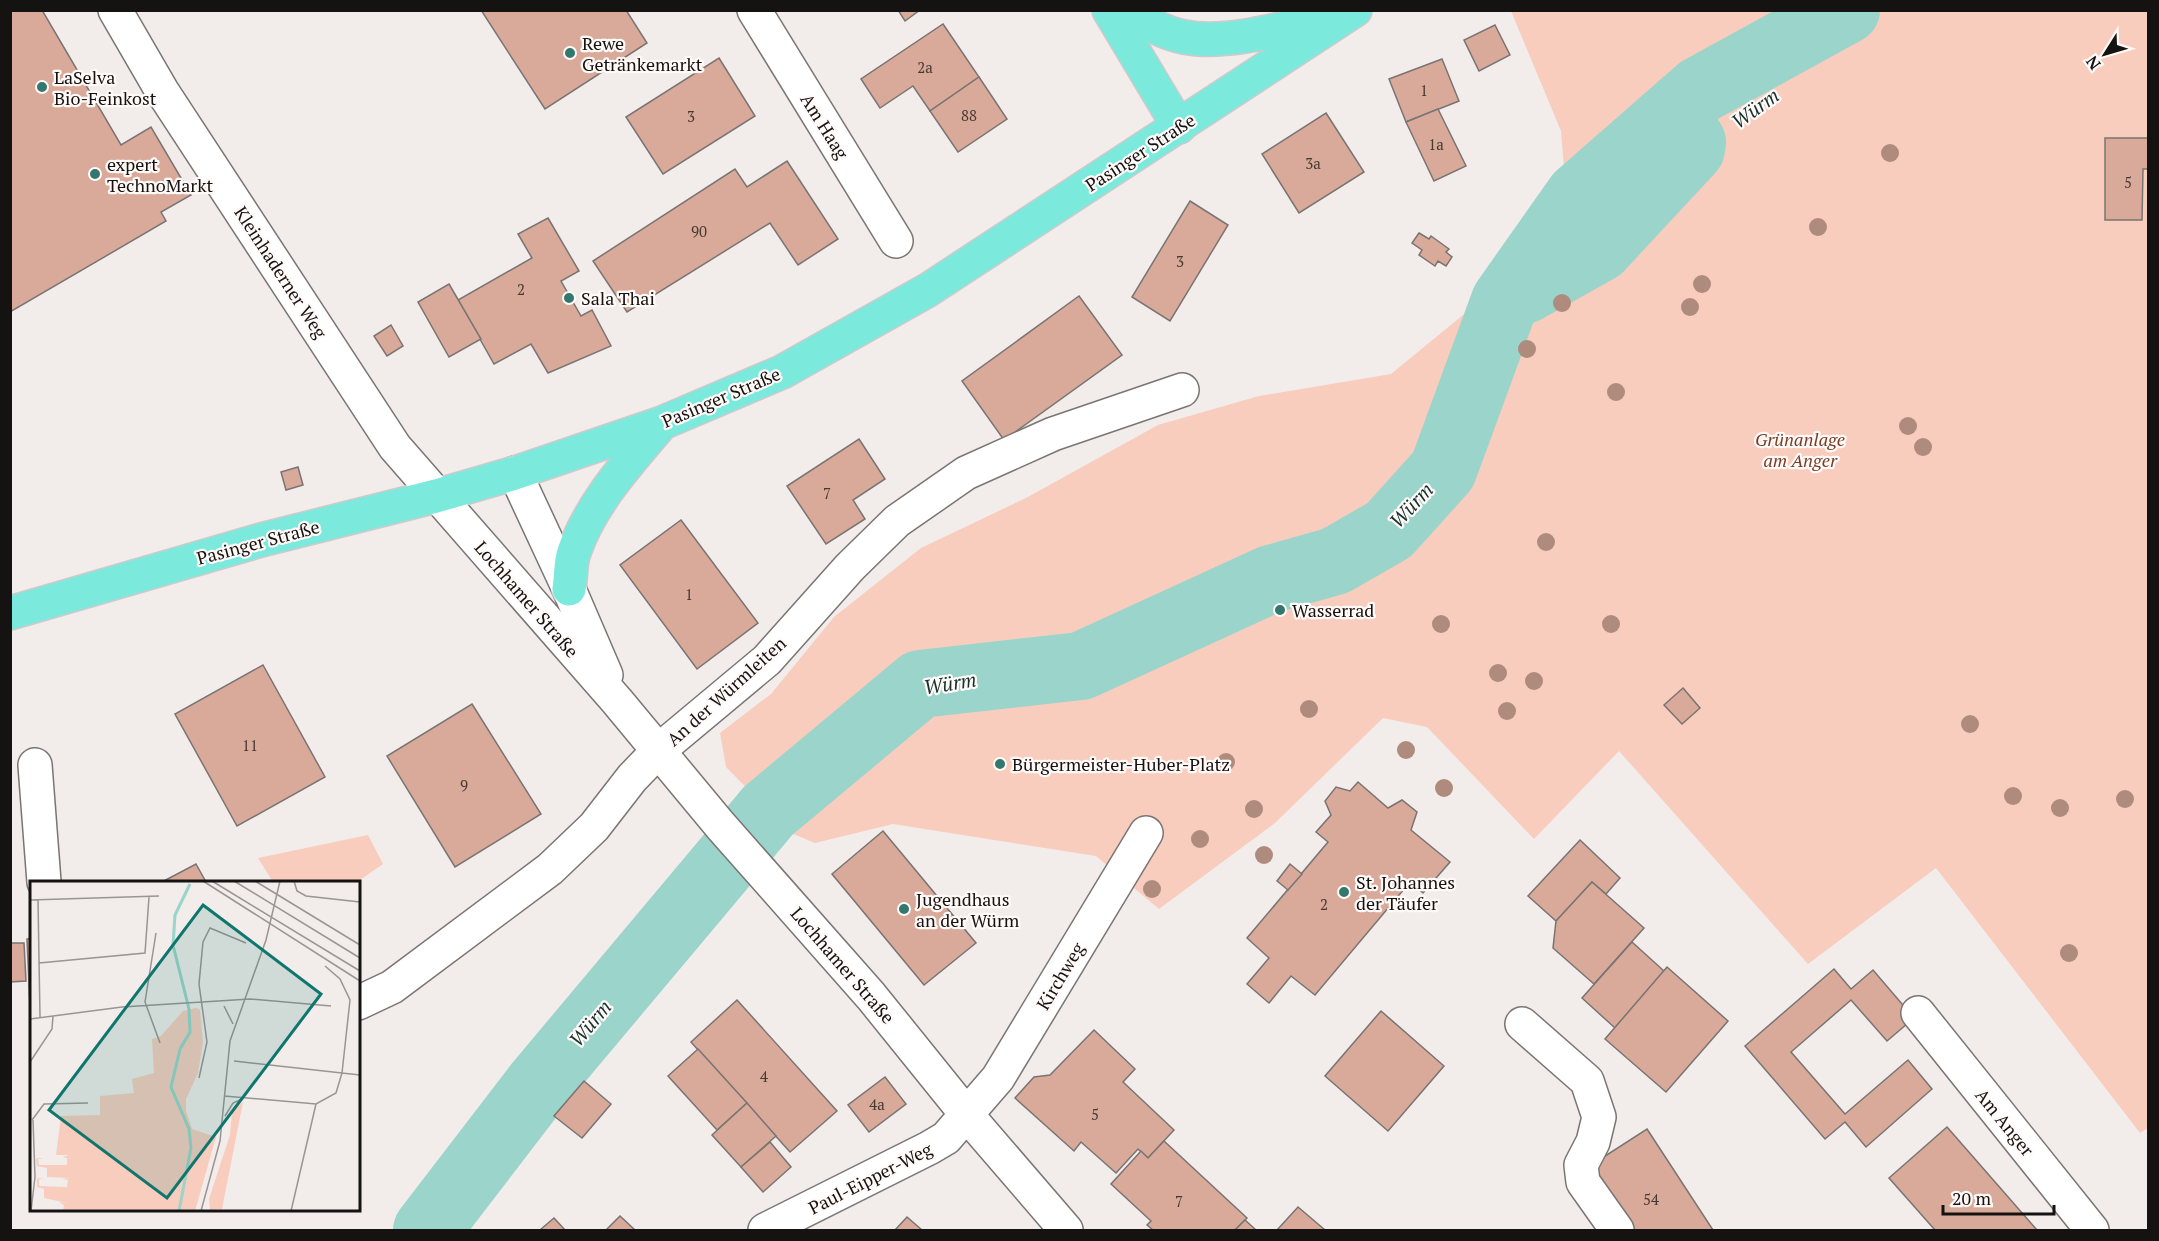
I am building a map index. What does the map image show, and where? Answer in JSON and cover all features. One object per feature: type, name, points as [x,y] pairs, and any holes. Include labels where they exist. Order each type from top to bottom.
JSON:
[{"type":"main road","points":[[1110,10],[1179,127]]},
{"type":"main road","points":[[1125,10],[1148,24],[1183,37],[1202,39],[1232,38],[1353,12]]},
{"type":"main road","name":"Pasinger Straße","points":[[10,613],[261,540],[436,496],[514,473],[662,423],[782,372],[928,290],[1353,12]]},
{"type":"main road","points":[[569,589],[573,554],[584,529],[616,477],[662,423]]},
{"type":"street","name":"Kleinhaderner Weg","points":[[115,10],[162,91],[395,447],[436,496]]},
{"type":"street","name":"Am Haag","points":[[754,10],[896,241]]},
{"type":"street","name":"An der Würmleiten","points":[[360,1002],[392,987],[549,869],[594,827],[632,778],[658,752],[767,660],[850,567],[897,521],[966,473],[1053,434],[1182,390]]},
{"type":"street","name":"Lochhamer Straße","points":[[514,473],[569,589],[617,701]]},
{"type":"street","name":"Lochhamer Straße","points":[[436,496],[617,701],[720,825],[871,996],[1066,1230]]},
{"type":"street","points":[[35,765],[44,881]]},
{"type":"street","name":"Kirchweg","points":[[967,1114],[998,1078],[1146,833]]},
{"type":"street","name":"Am Anger","points":[[1918,1013],[2092,1230]]},
{"type":"street","points":[[1522,1024],[1587,1081],[1599,1117],[1593,1142],[1581,1166],[1582,1182],[1617,1230]]},
{"type":"street","name":"Paul-Eipper-Weg","points":[[765,1230],[929,1148],[946,1138],[967,1114]]},
{"type":"green space","name":"Grünanlage am Anger","points":[[1511,11],[2148,11],[2148,1128],[2140,1133],[1936,868],[1808,964],[1619,751],[1534,839],[1427,727],[1383,718],[1275,823],[1159,909],[1096,856],[893,824],[815,843],[791,833],[726,767],[720,733],[771,694],[834,617],[921,548],[1026,498],[1158,425],[1259,396],[1391,374],[1474,306],[1565,179],[1561,131]]},
{"type":"green space","points":[[368,835],[383,864],[358,881],[272,881],[258,858]]},
{"type":"building","name":"expert TechnoMarkt","points":[[10,10],[42,10],[121,145],[151,127],[191,195],[161,212],[166,221],[10,312]]},
{"type":"building","name":"Rewe Getränkemarkt","points":[[481,10],[626,10],[647,43],[545,109]]},
{"type":"building","points":[[898,10],[920,10],[905,21]]},
{"type":"building","points":[[943,24],[979,77],[930,111],[913,86],[880,108],[861,79]]},
{"type":"building","points":[[1495,25],[1510,55],[1479,71],[1464,40]]},
{"type":"building","points":[[719,58],[755,116],[663,174],[626,117]]},
{"type":"building","points":[[1442,59],[1459,101],[1406,122],[1389,79]]},
{"type":"building","points":[[979,77],[1007,119],[958,152],[930,111]]},
{"type":"building","points":[[1438,109],[1466,166],[1434,181],[1406,122]]},
{"type":"building","points":[[1326,113],[1364,172],[1299,213],[1262,154]]},
{"type":"building","points":[[2105,138],[2148,138],[2148,169],[2143,169],[2142,220],[2105,220]]},
{"type":"building","points":[[787,161],[838,239],[798,265],[770,223],[627,312],[593,261],[735,169],[747,187]]},
{"type":"building","points":[[1190,201],[1228,225],[1170,321],[1132,297]]},
{"type":"building","points":[[548,218],[579,271],[561,281],[581,316],[592,310],[611,346],[548,373],[531,344],[494,364],[458,300],[532,258],[518,234]]},
{"type":"building","points":[[1419,233],[1429,239],[1431,236],[1449,249],[1446,252],[1452,257],[1446,266],[1438,261],[1435,266],[1419,255],[1422,250],[1412,243]]},
{"type":"building","points":[[449,284],[481,339],[449,357],[418,302]]},
{"type":"building","points":[[1079,296],[1122,355],[1004,440],[962,381]]},
{"type":"building","points":[[391,325],[403,346],[387,356],[374,336]]},
{"type":"building","points":[[859,439],[885,479],[853,500],[865,519],[826,544],[787,486]]},
{"type":"building","points":[[298,467],[303,485],[286,490],[281,472]]},
{"type":"building","points":[[681,520],[758,623],[697,669],[620,565]]},
{"type":"building","points":[[263,665],[325,777],[237,826],[175,714]]},
{"type":"building","points":[[1683,688],[1700,708],[1682,724],[1664,705]]},
{"type":"building","points":[[472,704],[541,814],[455,867],[387,756]]},
{"type":"building","name":"St. Johannes der Täufer","points":[[1358,782],[1388,808],[1402,800],[1417,812],[1411,830],[1450,862],[1423,893],[1410,882],[1315,995],[1291,976],[1269,1003],[1247,984],[1269,958],[1247,938],[1328,842],[1316,832],[1331,815],[1325,801],[1336,787],[1350,791]]},
{"type":"building","name":"Jugendhaus an der Würm","points":[[883,831],[976,943],[924,985],[832,874]]},
{"type":"building","points":[[1580,840],[1620,878],[1606,894],[1592,882],[1556,921],[1528,896]]},
{"type":"building","points":[[196,864],[205,881],[164,881]]},
{"type":"building","points":[[1290,864],[1302,874],[1288,890],[1277,881]]},
{"type":"building","points":[[1592,882],[1644,928],[1594,984],[1553,948],[1556,921]]},
{"type":"building","points":[[30,938],[30,1007],[27,939]]},
{"type":"building","points":[[1632,942],[1664,971],[1615,1028],[1582,998]]},
{"type":"building","points":[[10,943],[24,943],[26,981],[10,982]]},
{"type":"building","points":[[1667,967],[1728,1021],[1666,1092],[1605,1039]]},
{"type":"building","points":[[1834,969],[1851,989],[1873,970],[1914,1018],[1887,1041],[1851,1000],[1791,1052],[1845,1114],[1908,1060],[1932,1089],[1866,1147],[1845,1122],[1825,1139],[1745,1046]]},
{"type":"building","points":[[737,1000],[837,1111],[790,1152],[691,1042]]},
{"type":"building","points":[[1381,1011],[1444,1066],[1388,1131],[1325,1076]]},
{"type":"building","points":[[1094,1030],[1135,1069],[1123,1082],[1174,1130],[1148,1158],[1138,1149],[1116,1173],[1081,1142],[1074,1151],[1015,1098],[1034,1077],[1050,1075]]},
{"type":"building","points":[[698,1049],[747,1103],[717,1130],[668,1076]]},
{"type":"building","points":[[885,1077],[906,1104],[869,1132],[848,1105]]},
{"type":"building","points":[[584,1081],[611,1104],[582,1138],[554,1116]]},
{"type":"building","points":[[747,1103],[776,1136],[741,1167],[712,1135]]},
{"type":"building","points":[[1947,1127],[2037,1230],[1935,1230],[1889,1178]]},
{"type":"building","points":[[1647,1129],[1713,1230],[1630,1230],[1588,1167]]},
{"type":"building","points":[[1164,1141],[1247,1218],[1235,1230],[1153,1230],[1147,1225],[1151,1221],[1111,1184],[1141,1151],[1148,1158]]},
{"type":"building","points":[[770,1142],[791,1167],[763,1192],[741,1167]]},
{"type":"building","points":[[1298,1207],[1325,1230],[1277,1230]]},
{"type":"building","points":[[620,1216],[635,1230],[606,1230]]},
{"type":"building","points":[[907,1217],[922,1230],[895,1230]]},
{"type":"building","points":[[554,1218],[565,1230],[540,1230]]},
{"type":"building","points":[[1245,1220],[1256,1230],[1235,1230]]},
{"type":"waterway","name":"Würm","points":[[427,1230],[539,1084],[768,811],[920,684],[1081,666],[1271,579],[1335,561],[1389,530],[1443,470],[1505,301],[1579,196],[1700,90],[1846,10]]},
{"type":"waterway","name":"Würm","points":[[1524,290],[1599,248],[1691,149],[1692,142]]},
{"type":"place","name":"Rewe Getränkemarkt","points":[[570,53]]},
{"type":"place","name":"LaSelva Bio-Feinkost","points":[[42,87]]},
{"type":"place","name":"expert TechnoMarkt","points":[[95,174]]},
{"type":"place","name":"Sala Thai","points":[[569,298]]},
{"type":"place","name":"Wasserrad","points":[[1280,610]]},
{"type":"place","name":"Bürgermeister-Huber-Platz","points":[[1000,764]]},
{"type":"place","name":"St. Johannes der Täufer","points":[[1344,892]]},
{"type":"place","name":"Jugendhaus an der Würm","points":[[904,909]]}]
